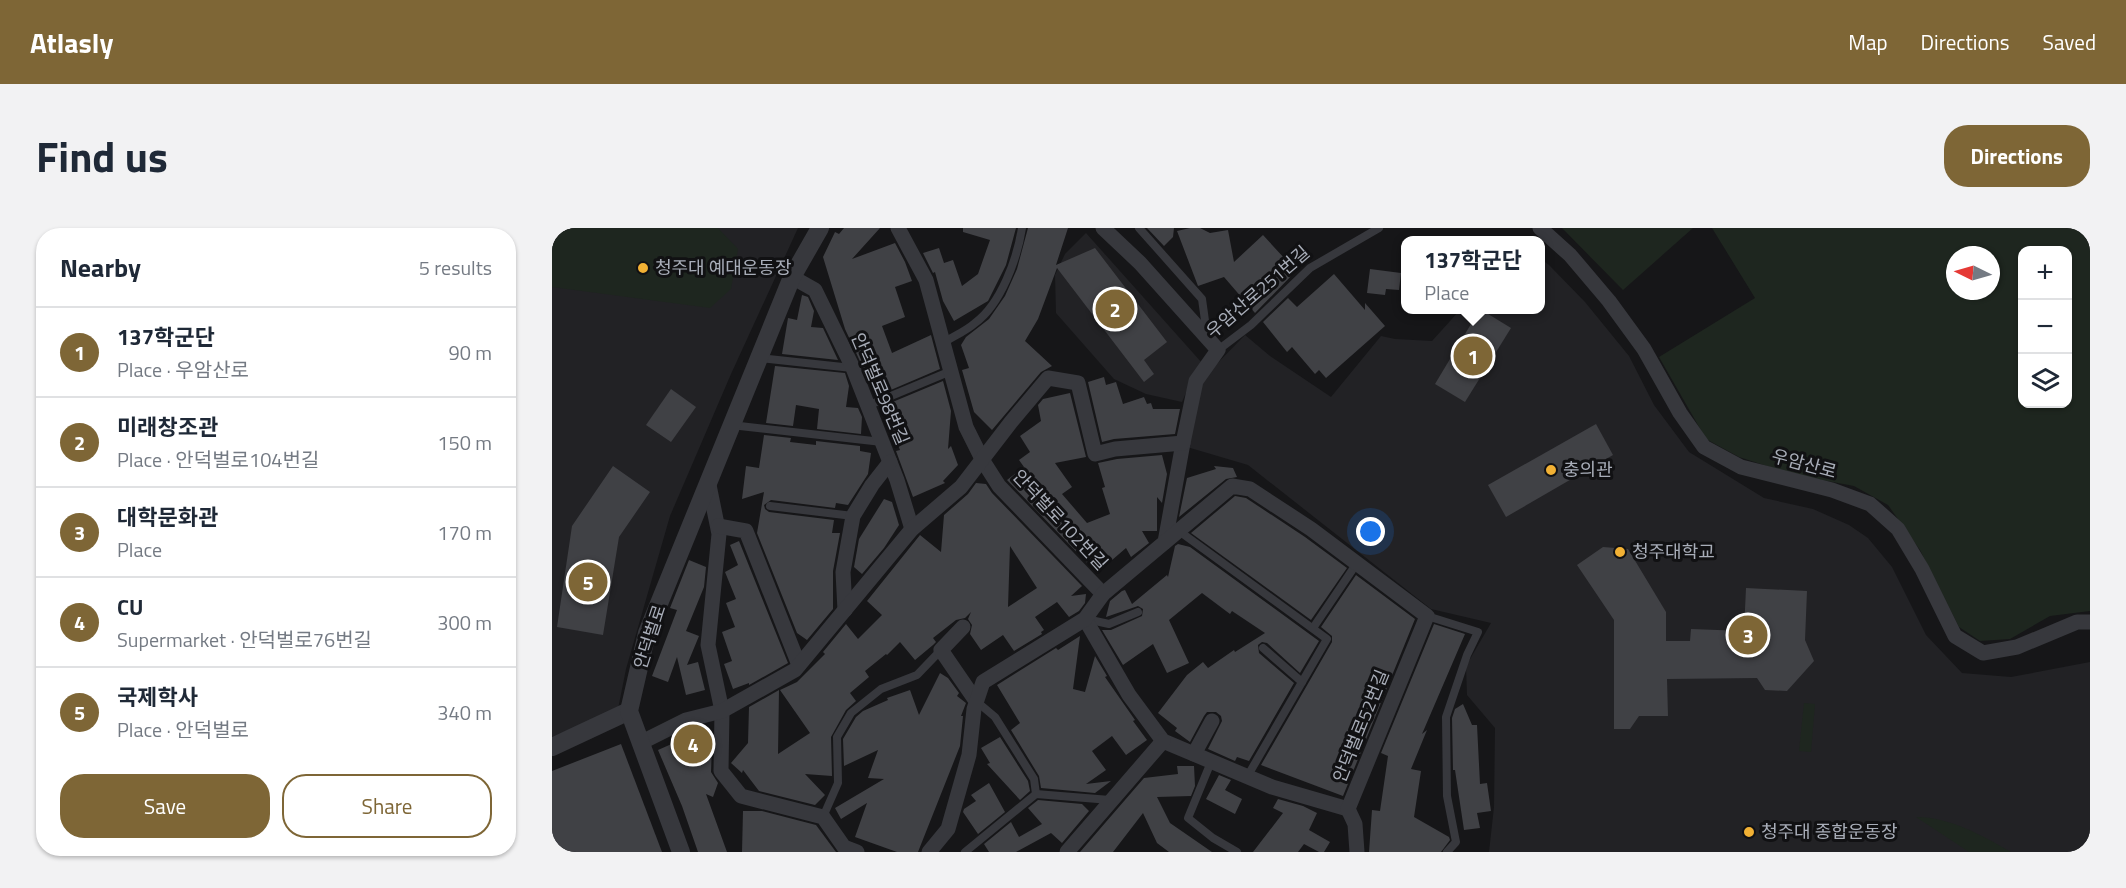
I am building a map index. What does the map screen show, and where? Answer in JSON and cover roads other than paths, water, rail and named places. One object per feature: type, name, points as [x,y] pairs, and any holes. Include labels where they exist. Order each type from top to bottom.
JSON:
[{"type":"street","name":"안덕벌로","points":[[629,711],[647,633],[792,277],[820,228]]},
{"type":"street","name":"안덕벌로102번길","points":[[898,228],[926,280],[966,427],[983,461],[999,486],[1103,594]]},
{"type":"street","points":[[1103,228],[1140,263],[1213,345]]},
{"type":"street","name":"우암산로","points":[[1540,228],[1570,255],[1609,301],[1644,349],[1680,413],[1704,447],[1741,467],[1832,490],[1870,504],[1898,529],[1922,569],[1955,636],[1983,653],[2017,647],[2077,622],[2090,622]]},
{"type":"street","name":"안덕벌로98번길","points":[[792,277],[815,290],[853,368],[890,462],[912,529]]},
{"type":"street","name":"우암산로251번길","points":[[1165,542],[1190,404],[1196,381],[1213,345]]},
{"type":"street","points":[[640,743],[686,720],[722,711],[795,669],[912,529],[961,487],[1048,378],[1078,383],[1095,454],[1115,449],[1183,443]]},
{"type":"street","points":[[844,610],[843,572],[853,516],[872,485],[890,462]]},
{"type":"street","points":[[709,485],[719,534],[708,645],[722,711],[721,771],[741,796],[823,817],[844,847],[857,852]]},
{"type":"street","points":[[928,852],[948,829],[969,755],[974,709],[983,682],[1084,619],[1103,594],[1232,486],[1250,489],[1357,563],[1427,616]]},
{"type":"street","points":[[717,526],[746,531],[799,665]]},
{"type":"street","name":"안덕벌로52번길","points":[[1357,852],[1355,824],[1348,809],[1427,616]]},
{"type":"street","points":[[1084,619],[1130,695],[1163,741],[1272,787],[1348,809]]},
{"type":"street","points":[[963,627],[941,650],[976,701]]},
{"type":"street","points":[[552,747],[629,711],[681,852]]},
{"type":"street","points":[[1194,754],[1212,721]]},
{"type":"street","points":[[1067,852],[1163,741]]},
{"type":"lane","points":[[943,343],[977,322],[1002,292],[1022,228]]},
{"type":"lane","points":[[1139,228],[1202,299],[1213,345]]},
{"type":"lane","name":"우암산로251번길","points":[[1213,345],[1251,325],[1310,268],[1378,228]]},
{"type":"lane","points":[[758,358],[853,368]]},
{"type":"lane","points":[[867,406],[951,371]]},
{"type":"lane","points":[[731,425],[882,442]]},
{"type":"lane","points":[[770,506],[853,516]]},
{"type":"lane","points":[[1179,531],[1327,639],[1247,777]]},
{"type":"lane","points":[[1313,628],[1357,563]]},
{"type":"lane","points":[[1084,619],[1109,624],[1138,612]]},
{"type":"lane","points":[[1427,616],[1478,633],[1467,655],[1446,717],[1447,796],[1456,842],[1447,852]]},
{"type":"lane","points":[[1263,648],[1302,682]]},
{"type":"lane","points":[[823,817],[838,783],[837,737],[851,713],[881,689],[917,675],[941,650]]},
{"type":"lane","points":[[976,701],[995,717],[1034,779],[1036,794]]},
{"type":"lane","points":[[1211,762],[1188,818],[1213,838],[1237,852]]},
{"type":"lane","points":[[965,852],[1036,794],[1112,800]]},
{"type":"place","name":"청주대 예대운동장","points":[[643,268]]},
{"type":"place","name":"미래창조관","points":[[1115,309]]},
{"type":"place","name":"137학군단","points":[[1473,356]]},
{"type":"place","name":"충의관","points":[[1551,470]]},
{"type":"place","name":"청주대학교","points":[[1620,552]]},
{"type":"place","name":"국제학사","points":[[588,582]]},
{"type":"place","name":"대학문화관","points":[[1748,635]]},
{"type":"place","name":"CU","points":[[693,744]]},
{"type":"place","name":"청주대 종합운동장","points":[[1749,832]]}]
